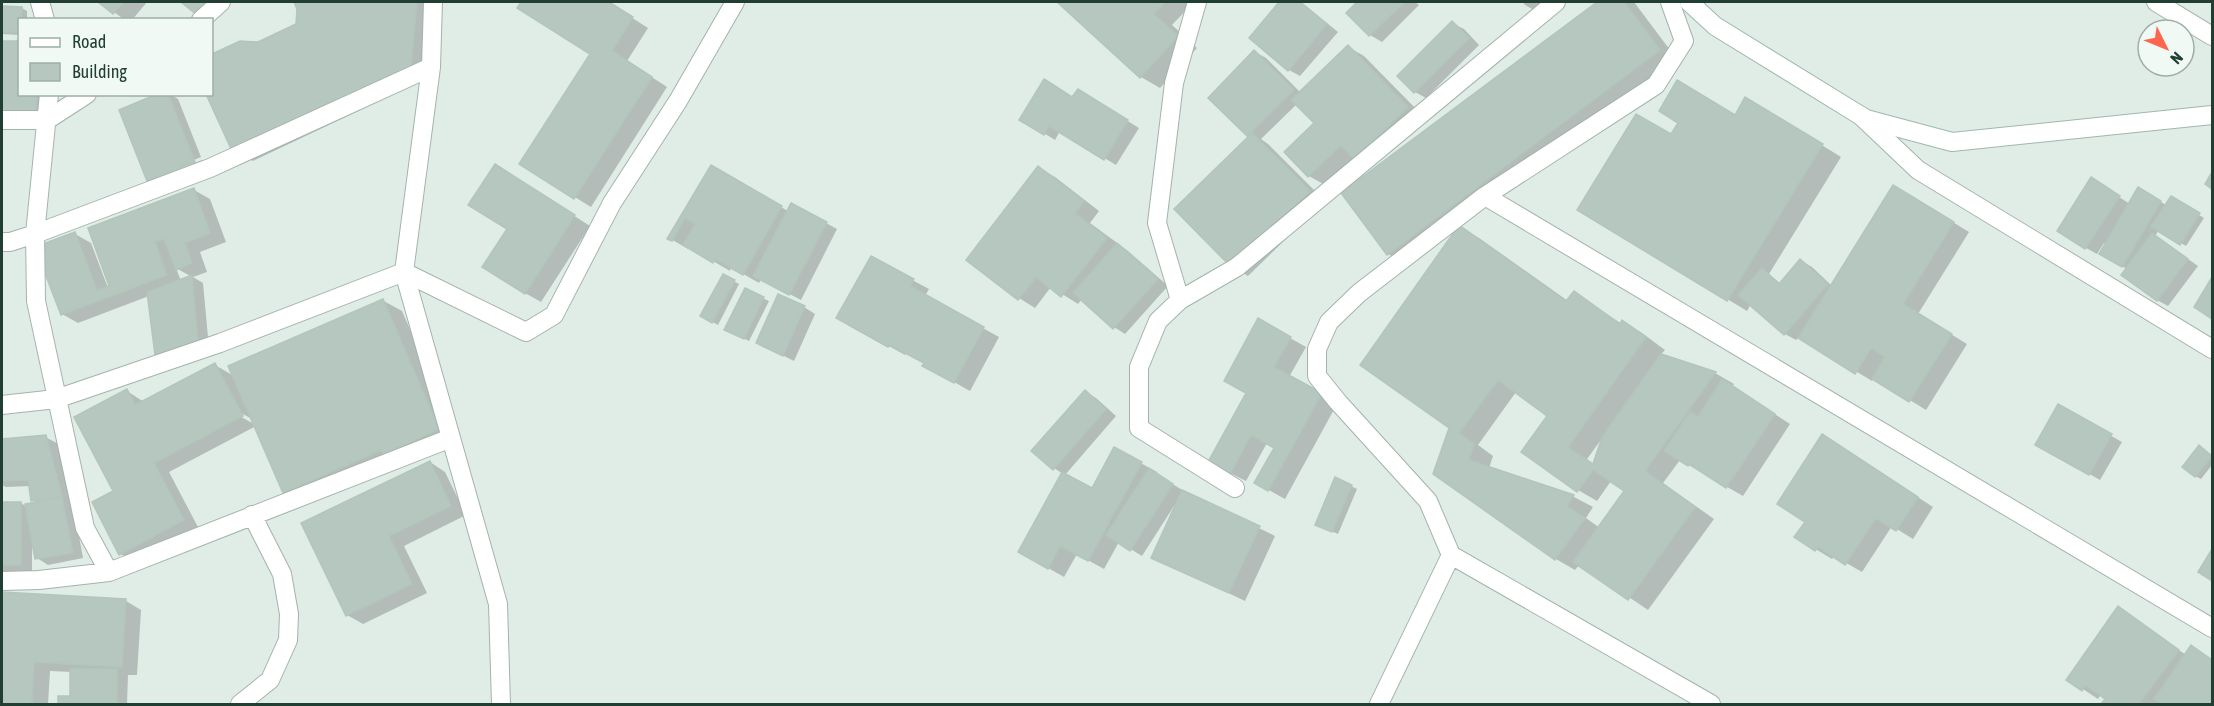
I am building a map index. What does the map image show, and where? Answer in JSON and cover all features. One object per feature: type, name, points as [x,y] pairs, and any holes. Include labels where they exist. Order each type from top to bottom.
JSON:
[{"type":"street","points":[[40,2],[44,18]]},
{"type":"street","points":[[203,18],[221,2]]},
{"type":"street","points":[[433,2],[431,68],[404,272],[498,604],[501,705]]},
{"type":"street","points":[[2,405],[56,399],[220,343],[404,272],[526,332],[554,315],[612,203],[678,101],[735,2]]},
{"type":"street","points":[[1180,300],[1157,223],[1174,83],[1197,2]]},
{"type":"street","points":[[1235,488],[1139,428],[1139,367],[1158,321],[1180,300],[1237,267],[1556,2]]},
{"type":"street","points":[[1670,2],[1684,41],[1656,85],[1485,196],[1359,293],[1329,322],[1317,349],[1317,376],[1428,501],[1451,555],[1711,705]]},
{"type":"street","points":[[1689,2],[1715,26],[1866,119],[1952,142],[2212,115]]},
{"type":"street","points":[[2156,2],[2212,36]]},
{"type":"street","points":[[2,242],[10,242],[35,234],[210,168],[431,68]]},
{"type":"street","points":[[49,96],[35,234],[36,301],[85,528],[109,572]]},
{"type":"street","points":[[2,120],[48,120],[84,96]]},
{"type":"street","points":[[1861,116],[1918,170],[2212,349]]},
{"type":"street","points":[[1485,196],[2212,628]]},
{"type":"street","points":[[2,581],[39,580],[109,572],[452,438]]},
{"type":"street","points":[[240,705],[270,680],[288,640],[289,614],[282,574],[252,515]]},
{"type":"street","points":[[1379,705],[1451,555]]},
{"type":"building","points":[[98,2],[124,2],[113,14]]},
{"type":"building","points":[[181,2],[209,2],[197,15]]},
{"type":"building","points":[[294,2],[417,2],[411,66],[232,151],[207,96],[213,96],[213,54],[240,41],[258,42],[296,24],[297,9]]},
{"type":"building","points":[[521,2],[609,2],[633,17],[612,51],[652,77],[574,199],[519,164],[590,54],[517,8]]},
{"type":"building","points":[[1057,2],[1165,2],[1154,14],[1178,36],[1140,78]]},
{"type":"building","points":[[1279,2],[1300,2],[1327,24],[1288,71],[1249,38]]},
{"type":"building","points":[[1357,2],[1405,2],[1369,36],[1346,13]]},
{"type":"building","points":[[1597,2],[1624,2],[1660,50],[1387,255],[1341,193]]},
{"type":"building","points":[[2,6],[22,7],[21,18],[18,18],[18,32],[2,32]]},
{"type":"building","points":[[1452,21],[1469,38],[1414,93],[1397,76]]},
{"type":"building","points":[[2,41],[18,41],[18,96],[36,96],[36,116],[2,117]]},
{"type":"building","points":[[1348,45],[1408,107],[1354,159],[1341,145],[1308,177],[1284,152],[1314,123],[1291,100]]},
{"type":"building","points":[[1254,50],[1294,90],[1247,136],[1208,98]]},
{"type":"building","points":[[1044,79],[1072,97],[1078,89],[1128,120],[1104,160],[1049,126],[1044,135],[1019,120]]},
{"type":"building","points":[[1677,80],[1735,115],[1745,97],[1823,144],[1727,301],[1577,210],[1636,114],[1671,134],[1678,123],[1659,111]]},
{"type":"building","points":[[152,96],[169,96],[195,162],[147,181],[119,110]]},
{"type":"building","points":[[1252,133],[1310,191],[1232,268],[1174,209]]},
{"type":"building","points":[[495,164],[575,215],[525,294],[482,267],[507,229],[468,205]]},
{"type":"building","points":[[711,165],[782,206],[743,275],[715,259],[713,263],[683,245],[695,224],[685,218],[672,241],[667,239]]},
{"type":"building","points":[[1038,166],[1084,201],[1075,213],[1107,238],[1061,297],[1036,277],[1018,300],[966,260]]},
{"type":"building","points":[[2212,172],[2212,189],[2205,184]]},
{"type":"building","points":[[2091,177],[2120,196],[2085,249],[2057,231]]},
{"type":"building","points":[[1893,185],[1954,222],[1903,304],[1952,334],[1909,402],[1872,379],[1885,357],[1871,348],[1855,374],[1798,338]]},
{"type":"building","points":[[2138,187],[2161,201],[2122,267],[2099,254]]},
{"type":"building","points":[[194,188],[210,233],[185,243],[192,263],[176,270],[164,239],[155,242],[167,275],[61,315],[35,247],[75,232],[97,290],[109,286],[88,228]]},
{"type":"building","points":[[2171,196],[2200,213],[2180,245],[2151,227]]},
{"type":"building","points":[[791,203],[827,222],[789,295],[753,276]]},
{"type":"building","points":[[1459,225],[1566,301],[1574,291],[1620,324],[1622,320],[1646,337],[1568,447],[1593,464],[1602,437],[1661,354],[1716,372],[1645,471],[1695,507],[1628,600],[1573,562],[1624,491],[1593,470],[1577,492],[1521,452],[1547,416],[1498,380],[1459,433],[1474,444],[1469,460],[1574,495],[1567,506],[1585,518],[1555,560],[1433,474],[1449,428],[1360,365]]},
{"type":"building","points":[[2152,233],[2188,259],[2157,301],[2121,275]]},
{"type":"building","points":[[1117,243],[1158,279],[1113,329],[1073,293]]},
{"type":"building","points":[[871,256],[914,279],[910,286],[984,327],[954,383],[922,366],[924,363],[890,345],[888,347],[836,318]]},
{"type":"building","points":[[1800,259],[1828,284],[1784,335],[1738,295],[1762,268],[1779,284]]},
{"type":"building","points":[[723,274],[735,280],[712,323],[700,316]]},
{"type":"building","points":[[192,275],[198,342],[155,355],[147,292]]},
{"type":"building","points":[[2212,277],[2212,319],[2194,307]]},
{"type":"building","points":[[745,288],[764,297],[744,339],[724,330]]},
{"type":"building","points":[[778,294],[805,306],[783,356],[756,343]]},
{"type":"building","points":[[383,299],[439,429],[383,454],[381,450],[283,493],[228,366]]},
{"type":"building","points":[[1258,318],[1291,337],[1274,367],[1322,393],[1268,491],[1254,483],[1274,448],[1251,435],[1230,474],[1208,462],[1246,393],[1224,381]]},
{"type":"building","points":[[215,363],[243,416],[154,463],[184,520],[119,555],[92,502],[113,491],[74,417],[127,389],[135,405]]},
{"type":"building","points":[[1722,379],[1775,414],[1726,488],[1664,451],[1690,412],[1698,417]]},
{"type":"building","points":[[1085,390],[1106,409],[1053,470],[1031,451]]},
{"type":"building","points":[[2058,404],[2112,434],[2089,475],[2035,445]]},
{"type":"building","points":[[1822,434],[1918,497],[1896,531],[1876,518],[1845,565],[1818,547],[1815,551],[1794,537],[1805,522],[1777,504]]},
{"type":"building","points":[[46,435],[62,496],[31,501],[28,480],[2,481],[2,439]]},
{"type":"building","points":[[2199,445],[2212,456],[2195,477],[2182,467]]},
{"type":"building","points":[[1114,447],[1142,462],[1088,561],[1060,546],[1048,569],[1018,552],[1062,472],[1092,488]]},
{"type":"building","points":[[430,461],[451,506],[389,536],[412,584],[346,616],[301,523]]},
{"type":"building","points":[[1149,468],[1173,484],[1130,551],[1106,535]]},
{"type":"building","points":[[1335,477],[1352,485],[1332,532],[1315,525]]},
{"type":"building","points":[[1182,490],[1260,526],[1229,593],[1151,558]]},
{"type":"building","points":[[62,497],[73,553],[35,559],[25,504]]},
{"type":"building","points":[[2,502],[21,502],[21,565],[2,565]]},
{"type":"building","points":[[2212,549],[2212,581],[2198,572]]},
{"type":"building","points":[[2,592],[126,599],[122,667],[34,662],[32,704],[2,704]]},
{"type":"building","points":[[2118,606],[2179,650],[2139,704],[2101,704],[2105,699],[2085,685],[2082,691],[2066,680]]},
{"type":"building","points":[[2191,645],[2212,660],[2212,704],[2162,704],[2154,699]]},
{"type":"building","points":[[70,669],[117,669],[117,704],[58,704],[58,696],[70,696]]}]
